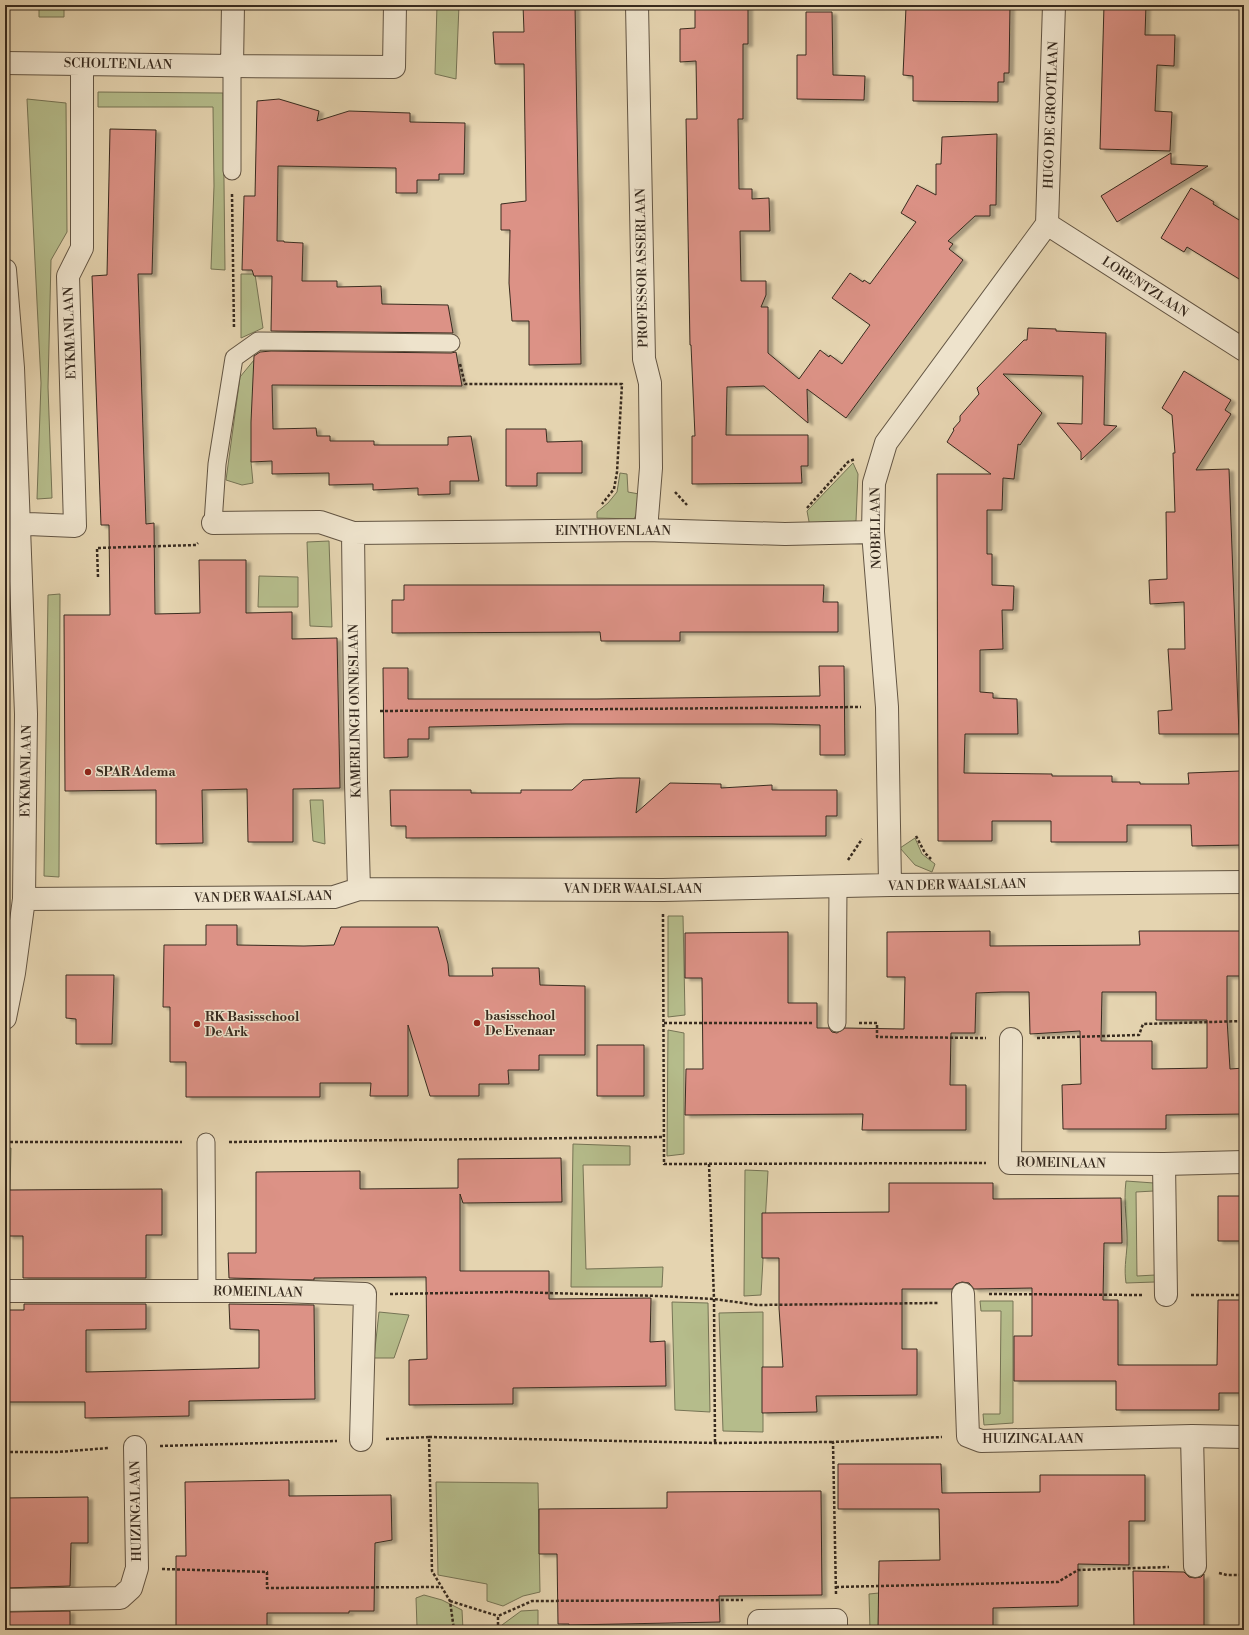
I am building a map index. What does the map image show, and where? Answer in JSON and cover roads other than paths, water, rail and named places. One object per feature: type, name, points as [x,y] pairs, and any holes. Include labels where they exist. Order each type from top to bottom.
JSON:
[{"type":"street","points":[[232,66],[233,5]]},
{"type":"street","name":"SCHOLTENLAAN","points":[[5,64],[394,67],[395,5]]},
{"type":"street","name":"PROFESSOR ASSERLAAN","points":[[637,5],[644,359],[650,383],[651,468],[646,530]]},
{"type":"street","name":"HUGO DE GROOTLAAN","points":[[1047,224],[1054,5]]},
{"type":"street","name":"EYKMANLAAN","points":[[12,524],[75,526],[68,276],[82,248],[82,64]]},
{"type":"street","name":"LORENTZLAAN","points":[[1047,224],[1244,350]]},
{"type":"street","name":"NOBELLAAN","points":[[890,885],[887,707],[873,532],[874,483],[886,443],[1047,224]]},
{"type":"street","name":"EYKMANLAAN","points":[[5,270],[13,368],[12,524],[26,714],[24,900],[14,973],[5,1018]]},
{"type":"street","name":"EINTHOVENLAAN","points":[[213,523],[320,522],[353,533],[646,530],[785,534],[873,532]]},
{"type":"street","name":"KAMERLINGH ONNESLAAN","points":[[353,533],[359,889]]},
{"type":"street","name":"VAN DER WAALSLAAN","points":[[24,900],[334,897],[359,889],[663,890],[890,885],[1244,882]]},
{"type":"street","name":"ROMEINLAAN","points":[[1011,1039],[1010,1163],[1164,1164],[1244,1162]]},
{"type":"street","points":[[1164,1164],[1166,1295]]},
{"type":"street","name":"ROMEINLAAN","points":[[5,1291],[280,1291],[365,1294],[360,1440]]},
{"type":"street","name":"HUIZINGALAAN","points":[[963,1298],[968,1436],[981,1441],[1192,1436],[1244,1437]]},
{"type":"street","points":[[1192,1436],[1195,1566]]},
{"type":"street","name":"HUIZINGALAAN","points":[[5,1600],[120,1598],[131,1588],[136,1568],[135,1447]]},
{"type":"street","points":[[759,1630],[759,1621],[836,1625]]},
{"type":"lane","points":[[232,66],[232,171]]},
{"type":"lane","points":[[213,523],[217,464],[234,358],[258,341],[452,343]]},
{"type":"lane","points":[[837,1023],[838,887]]},
{"type":"lane","points":[[206,1142],[207,1291]]},
{"type":"place","name":"SPAR Adema","points":[[88,772]]},
{"type":"place","name":"basisschool De Evenaar","points":[[477,1023]]},
{"type":"place","name":"RK Basisschool De Ark","points":[[197,1024]]}]
